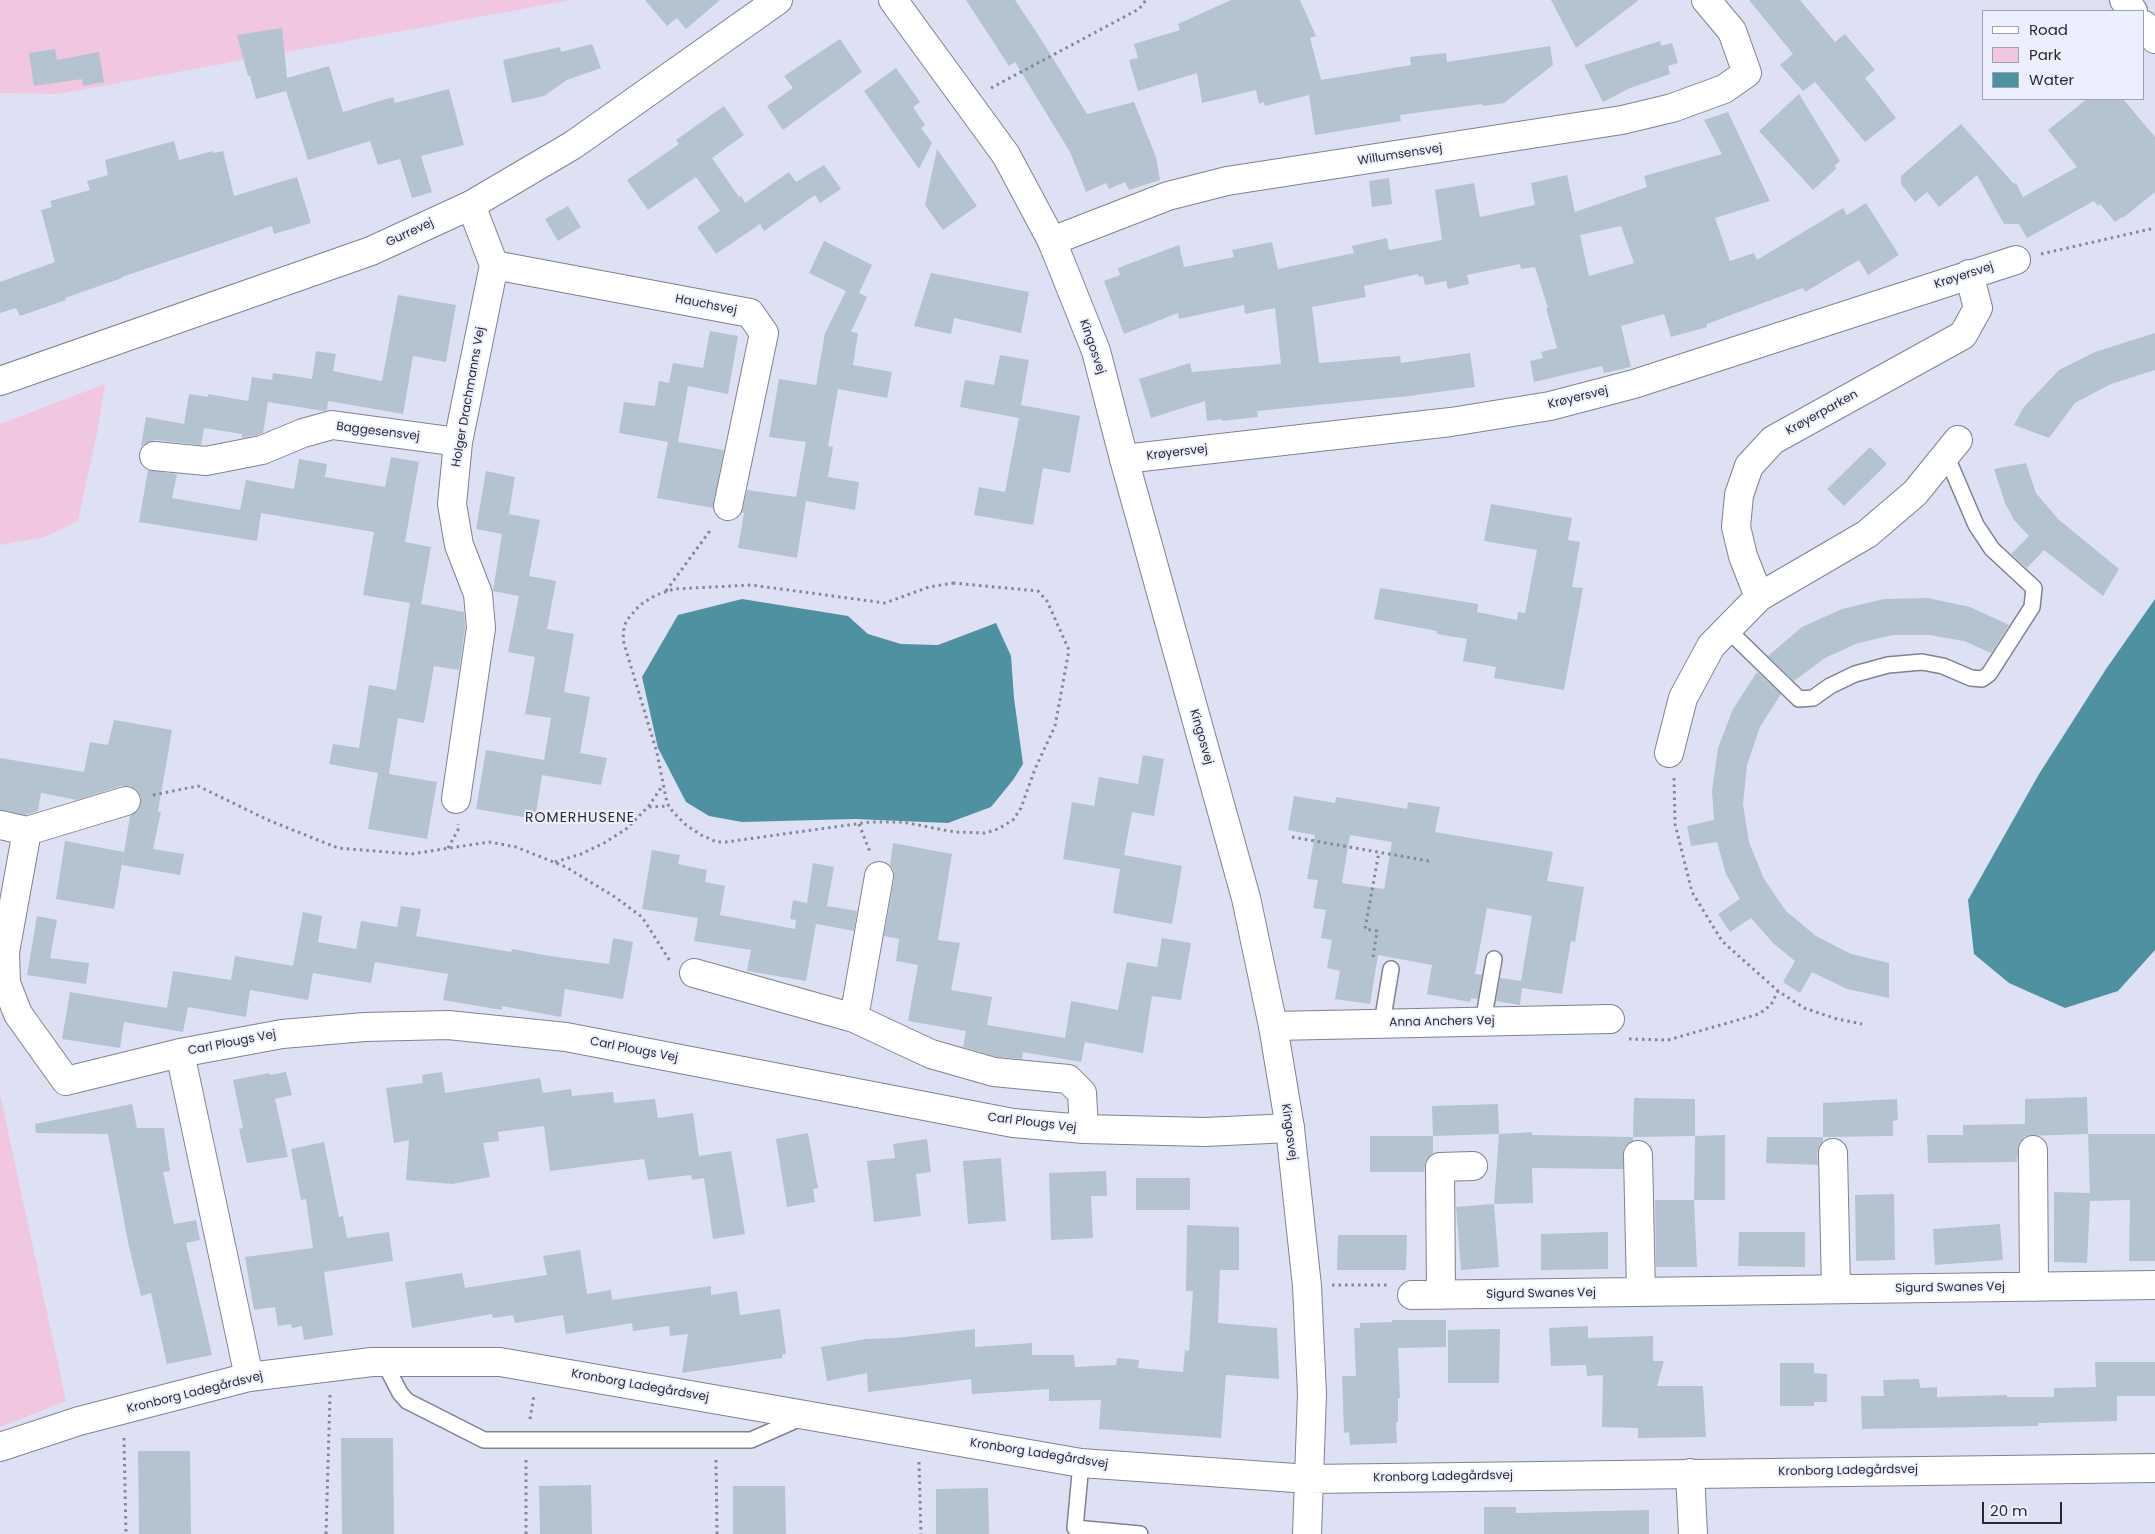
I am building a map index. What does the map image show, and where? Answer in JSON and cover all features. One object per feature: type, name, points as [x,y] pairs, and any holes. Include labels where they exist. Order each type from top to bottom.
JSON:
[{"type":"street","name":"Gurrevej","points":[[0,381],[371,251],[471,205],[573,145],[778,0]]},
{"type":"street","name":"Kingosvej","points":[[893,0],[1006,155],[1052,241],[1096,351],[1124,459],[1246,898],[1273,1026],[1290,1128],[1307,1286],[1312,1394],[1307,1534]]},
{"type":"street","name":"Willumsensvej","points":[[1052,241],[1168,196],[1227,181],[1622,120],[1672,108],[1724,89],[1747,72],[1732,31],[1706,0]]},
{"type":"street","points":[[2145,26],[2155,39]]},
{"type":"street","points":[[471,205],[494,265]]},
{"type":"street","name":"Krøyersvej","points":[[1124,459],[1451,422],[1550,406],[1634,384],[2016,260]]},
{"type":"street","name":"Holger Drachmanns Vej","points":[[456,799],[481,628],[478,594],[459,545],[452,504],[458,442],[494,265]]},
{"type":"street","name":"Hauchsvej","points":[[494,265],[750,313],[764,333],[728,506]]},
{"type":"street","name":"Krøyerparken","points":[[1759,597],[1743,556],[1736,527],[1738,495],[1749,466],[1773,440],[1963,335],[1978,308],[1969,274]]},
{"type":"street","name":"Baggesensvej","points":[[154,456],[206,461],[262,450],[303,433],[332,425],[458,442]]},
{"type":"street","points":[[1668,753],[1683,698],[1711,646],[1759,597],[1867,534],[1915,494],[1952,447]]},
{"type":"street","points":[[0,825],[27,831],[126,801]]},
{"type":"street","name":"Carl Plougs Vej","points":[[27,831],[5,952],[6,983],[18,1014],[66,1082],[180,1053],[282,1034],[366,1027],[448,1025],[566,1037],[1013,1123],[1084,1130],[1205,1132],[1290,1128]]},
{"type":"street","points":[[854,1018],[879,876]]},
{"type":"street","name":"Carl Plougs Vej","points":[[694,972],[854,1018],[931,1054],[994,1072],[1068,1079],[1082,1093],[1084,1130]]},
{"type":"street","name":"Anna Anchers Vej","points":[[1273,1026],[1610,1019]]},
{"type":"street","name":"Carl Plougs Vej","points":[[180,1053],[249,1377]]},
{"type":"street","points":[[2033,1150],[2034,1287]]},
{"type":"street","points":[[1833,1153],[1836,1289]]},
{"type":"street","points":[[1638,1155],[1641,1292]]},
{"type":"street","points":[[1441,1295],[1440,1167],[1473,1166]]},
{"type":"street","name":"Sigurd Swanes Vej","points":[[1412,1295],[2155,1285]]},
{"type":"street","name":"Kronborg Ladegårdsvej","points":[[0,1447],[79,1421],[249,1377],[384,1362],[500,1362],[1081,1462],[1309,1479],[2155,1468]]},
{"type":"street","points":[[1690,1473],[1693,1534]]},
{"type":"lane","points":[[1728,629],[1799,699],[1813,698],[1830,686],[1855,674],[1888,665],[1922,662],[1943,666],[1971,678],[1982,679],[1989,674],[2032,607],[2034,588],[1992,549],[1976,525],[1952,447]]},
{"type":"lane","points":[[1484,1022],[1494,959]]},
{"type":"lane","points":[[1382,1023],[1391,968]]},
{"type":"lane","points":[[384,1362],[400,1393],[407,1401],[484,1440],[752,1440],[808,1415]]},
{"type":"lane","points":[[1081,1462],[1075,1528],[1140,1534]]},
{"type":"path","points":[[968,101],[1139,9],[1146,0]]},
{"type":"path","points":[[2016,260],[2155,228]]},
{"type":"path","points":[[666,592],[704,540]]},
{"type":"path","points":[[953,583],[1032,589],[1042,594],[1047,601],[1069,650],[1060,704],[1052,735],[1036,764],[1021,808],[1013,820],[998,829],[964,833],[902,822],[870,822],[717,842],[694,831],[679,819],[669,806],[663,785],[654,743],[622,640],[624,627],[631,614],[648,599],[666,592],[695,587],[751,585],[885,602],[929,586],[953,583]]},
{"type":"path","points":[[1668,753],[1674,767],[1675,824],[1692,892],[1722,941],[1778,991],[1804,1008],[1837,1019],[1862,1024]]},
{"type":"path","points":[[555,862],[581,854],[610,840],[626,829],[648,807],[663,785]]},
{"type":"path","points":[[126,801],[198,786],[268,820],[338,848],[411,854],[489,842],[516,847],[566,867],[615,897],[642,917],[674,968],[694,972]]},
{"type":"path","points":[[648,807],[669,806]]},
{"type":"path","points":[[1292,837],[1429,861]]},
{"type":"path","points":[[1379,852],[1366,929],[1377,931],[1371,965],[1391,968]]},
{"type":"path","points":[[1610,1019],[1629,1039],[1668,1040],[1759,1014],[1771,1005],[1778,991]]},
{"type":"path","points":[[1307,1286],[1404,1285],[1412,1295]]},
{"type":"path","points":[[326,1534],[331,1367]]},
{"type":"path","points":[[526,1534],[526,1440],[538,1368]]},
{"type":"path","points":[[124,1410],[126,1534]]},
{"type":"path","points":[[919,1434],[921,1534]]},
{"type":"path","points":[[716,1440],[717,1534]]},
{"type":"green space","points":[[0,0],[571,0],[58,94],[0,93]]},
{"type":"green space","points":[[105,384],[98,428],[78,521],[45,537],[0,545],[0,424]]},
{"type":"green space","points":[[0,1094],[66,1401],[0,1427]]},
{"type":"water","points":[[742,599],[848,616],[868,634],[901,644],[938,645],[996,623],[1011,656],[1014,698],[1023,764],[1013,780],[991,807],[948,823],[855,819],[742,822],[709,816],[686,802],[658,748],[642,677],[678,615]]},
{"type":"water","points":[[2155,599],[2155,950],[2118,991],[2065,1008],[2009,983],[1974,954],[1968,900],[2039,774],[2106,669]]},
{"type":"building","points":[[645,0],[720,0],[686,29],[677,18],[667,26]]},
{"type":"building","points":[[966,0],[1015,0],[1087,114],[1134,102],[1156,157],[1160,180],[1129,190],[1125,182],[1109,189],[1106,183],[1086,192],[1070,152],[1015,62],[1009,66]]},
{"type":"building","points":[[1231,0],[1300,0],[1316,36],[1310,38],[1321,80],[1411,65],[1410,57],[1446,53],[1447,62],[1550,46],[1553,65],[1504,103],[1483,106],[1482,104],[1400,115],[1401,121],[1315,135],[1309,95],[1265,106],[1264,102],[1259,104],[1256,90],[1202,103],[1197,73],[1138,91],[1129,60],[1138,58],[1134,44],[1180,30],[1178,24]]},
{"type":"building","points":[[1551,0],[1639,0],[1576,48]]},
{"type":"building","points":[[1749,0],[1800,0],[1835,42],[1845,34],[1875,70],[1865,78],[1896,118],[1865,142],[1815,82],[1803,91],[1780,65],[1793,54]]},
{"type":"building","points":[[282,28],[287,78],[329,66],[343,112],[393,97],[395,103],[449,89],[464,145],[421,156],[432,192],[412,198],[400,159],[378,165],[370,141],[308,160],[286,91],[256,99],[237,35]]},
{"type":"building","points":[[840,39],[862,72],[783,130],[767,106],[793,88],[784,76]]},
{"type":"building","points":[[1660,41],[1661,46],[1672,43],[1678,63],[1668,66],[1670,74],[1630,88],[1603,102],[1584,65]]},
{"type":"building","points":[[592,44],[601,68],[567,80],[544,96],[512,103],[503,60],[560,47],[561,52]]},
{"type":"building","points":[[55,49],[57,60],[99,52],[104,82],[83,86],[82,79],[34,86],[29,53]]},
{"type":"building","points":[[896,68],[920,102],[913,107],[925,125],[921,128],[932,143],[919,169],[864,91]]},
{"type":"building","points":[[1799,94],[1840,161],[1834,166],[1837,168],[1813,190],[1759,131]]},
{"type":"building","points":[[2086,100],[2124,100],[2155,137],[2155,192],[2123,218],[2115,222],[2100,204],[2098,206],[2094,201],[2027,238],[2019,224],[2004,224],[1977,175],[1939,207],[1927,192],[1915,202],[1901,184],[1901,176],[1961,124],[2014,184],[2016,183],[2023,197],[2077,167],[2048,130]]},
{"type":"building","points":[[724,106],[744,135],[712,158],[745,203],[789,172],[796,182],[824,165],[841,189],[820,203],[815,195],[764,231],[760,224],[716,254],[697,227],[720,211],[696,177],[648,210],[627,180],[679,144],[676,140]]},
{"type":"building","points":[[1728,112],[1770,201],[1715,218],[1730,261],[1754,253],[1757,260],[1843,208],[1847,215],[1866,203],[1899,255],[1868,275],[1859,260],[1805,292],[1803,288],[1707,324],[1707,327],[1671,337],[1664,314],[1621,326],[1631,367],[1604,373],[1602,366],[1534,382],[1530,361],[1543,358],[1541,352],[1557,348],[1546,308],[1548,308],[1535,267],[1521,269],[1520,264],[1467,275],[1469,284],[1448,289],[1446,281],[1425,285],[1423,276],[1419,277],[1418,274],[1364,286],[1366,297],[1312,307],[1319,363],[1400,356],[1401,363],[1470,353],[1475,387],[1409,396],[1257,411],[1258,417],[1222,421],[1222,419],[1207,421],[1205,401],[1151,418],[1139,379],[1190,363],[1192,372],[1281,364],[1275,308],[1245,314],[1244,305],[1179,319],[1178,313],[1124,334],[1104,281],[1120,275],[1118,268],[1179,245],[1184,267],[1234,257],[1232,250],[1272,242],[1278,269],[1354,253],[1352,246],[1387,238],[1389,250],[1442,240],[1435,190],[1474,183],[1480,217],[1535,205],[1531,183],[1567,175],[1575,212],[1647,187],[1644,176],[1722,154],[1704,120]],"holes":[[[1621,226],[1634,263],[1589,276],[1580,235]]]},
{"type":"building","points":[[174,141],[179,160],[213,151],[213,153],[223,151],[234,196],[297,177],[311,223],[274,234],[272,226],[122,277],[20,316],[16,308],[0,313],[0,282],[55,262],[41,210],[52,207],[50,201],[90,190],[87,181],[108,175],[105,160]]},
{"type":"building","points":[[937,149],[977,206],[943,230],[925,205]]},
{"type":"building","points":[[1389,178],[1392,204],[1372,207],[1369,181]]},
{"type":"building","points":[[568,206],[581,227],[558,241],[545,219]]},
{"type":"building","points":[[824,241],[872,265],[859,293],[867,297],[851,332],[858,333],[853,365],[892,372],[887,398],[838,389],[828,446],[833,447],[828,477],[859,482],[855,510],[806,501],[797,558],[738,548],[747,490],[796,497],[806,442],[769,437],[779,379],[816,385],[825,333],[846,291],[809,273]]},
{"type":"building","points":[[931,273],[1029,292],[1021,333],[954,318],[951,334],[914,326]]},
{"type":"building","points":[[398,295],[456,305],[446,362],[413,356],[403,414],[328,401],[327,410],[324,411],[268,402],[263,433],[242,438],[242,434],[204,428],[201,445],[156,440],[141,446],[146,417],[184,424],[189,394],[208,397],[208,394],[248,401],[252,377],[272,380],[273,373],[312,379],[316,351],[336,354],[333,371],[382,381]]},
{"type":"building","points":[[710,331],[738,336],[728,394],[688,386],[678,442],[724,450],[713,508],[657,498],[668,442],[619,433],[624,402],[655,406],[659,381],[669,383],[673,363],[703,368]]},
{"type":"building","points":[[2155,333],[2155,370],[2111,384],[2075,403],[2049,438],[2014,425],[2023,408],[2059,370],[2095,352]]},
{"type":"building","points":[[1000,355],[1029,360],[1021,405],[1080,416],[1070,473],[1043,468],[1033,525],[974,515],[979,487],[1005,492],[1019,418],[960,407],[965,380],[994,385]]},
{"type":"building","points":[[1870,447],[1887,464],[1844,506],[1827,489]]},
{"type":"building","points":[[391,457],[419,462],[405,542],[431,547],[421,604],[464,612],[465,628],[459,670],[434,666],[424,723],[398,718],[389,774],[437,782],[427,839],[368,829],[378,773],[329,764],[333,744],[359,748],[369,685],[396,690],[410,603],[363,595],[374,532],[261,513],[257,541],[139,522],[148,470],[177,474],[172,498],[240,510],[246,480],[294,489],[299,459],[327,464],[325,477],[385,487]]},
{"type":"building","points":[[2026,463],[2036,493],[2058,519],[2119,569],[2103,596],[2044,550],[2027,568],[2011,554],[2029,536],[2014,520],[2005,503],[1994,469]]},
{"type":"building","points":[[486,471],[515,477],[509,514],[540,520],[529,576],[556,581],[547,629],[574,634],[564,692],[590,697],[580,753],[607,758],[601,785],[542,775],[535,819],[476,809],[486,750],[544,760],[551,718],[525,714],[535,657],[508,652],[519,596],[493,591],[502,534],[476,529]]},
{"type":"building","points":[[1491,504],[1572,518],[1568,540],[1580,542],[1572,587],[1583,588],[1564,690],[1494,678],[1496,667],[1463,661],[1467,639],[1437,634],[1437,631],[1374,619],[1380,588],[1478,604],[1477,612],[1517,620],[1518,612],[1525,613],[1537,550],[1484,541]]},
{"type":"building","points":[[1928,598],[1970,607],[2009,625],[1991,653],[1964,641],[1929,635],[1893,635],[1858,643],[1825,658],[1794,681],[1768,656],[1802,627],[1842,609],[1884,599]]},
{"type":"building","points":[[1757,672],[1781,694],[1760,727],[1747,765],[1743,804],[1749,842],[1764,879],[1786,911],[1816,936],[1851,954],[1889,963],[1889,998],[1847,989],[1812,972],[1800,993],[1783,982],[1795,961],[1774,944],[1751,918],[1730,932],[1718,914],[1740,899],[1726,874],[1717,842],[1691,846],[1687,826],[1714,820],[1712,791],[1718,748],[1733,709]]},
{"type":"building","points":[[114,720],[172,730],[158,811],[161,812],[153,849],[184,854],[180,875],[122,865],[130,816],[138,811],[141,804],[141,797],[137,790],[130,786],[121,786],[77,800],[41,793],[38,811],[26,815],[0,810],[0,758],[84,772],[90,742],[108,745]]},
{"type":"building","points":[[1143,755],[1164,759],[1154,816],[1132,812],[1124,855],[1182,866],[1172,924],[1113,913],[1120,869],[1063,859],[1072,802],[1094,806],[1099,777],[1138,784]]},
{"type":"building","points":[[1294,796],[1335,803],[1336,797],[1407,809],[1408,802],[1440,807],[1435,832],[1553,852],[1547,881],[1584,887],[1575,942],[1571,941],[1562,994],[1522,988],[1520,1005],[1496,1001],[1500,978],[1521,981],[1532,916],[1487,908],[1475,974],[1482,975],[1478,999],[1471,998],[1470,1002],[1427,994],[1432,965],[1378,955],[1370,1004],[1335,999],[1340,971],[1327,968],[1332,940],[1321,938],[1326,910],[1313,908],[1318,880],[1307,879],[1315,835],[1288,830]],"holes":[[[1350,835],[1392,842],[1384,889],[1342,883]]]},
{"type":"building","points":[[65,841],[124,852],[114,909],[56,899]]},
{"type":"building","points":[[893,843],[952,854],[938,940],[960,943],[951,990],[992,997],[987,1025],[1065,1038],[1071,1001],[1118,1010],[1127,962],[1157,967],[1162,938],[1191,943],[1181,1000],[1152,996],[1143,1053],[1085,1042],[1081,1062],[1023,1052],[1022,1059],[997,1057],[963,1047],[966,1031],[908,1021],[918,965],[896,961],[899,939],[884,936],[894,879],[894,871],[890,865]]},
{"type":"building","points":[[652,850],[680,855],[678,864],[707,870],[705,882],[725,886],[720,915],[795,929],[796,920],[790,919],[793,900],[807,903],[813,863],[834,867],[827,906],[857,911],[854,931],[807,922],[816,924],[806,981],[747,971],[751,950],[694,941],[698,918],[642,909]]},
{"type":"building","points":[[401,906],[421,909],[416,936],[511,952],[512,949],[609,964],[613,938],[633,942],[623,999],[565,989],[561,1017],[502,1006],[502,1010],[443,1000],[448,974],[375,962],[371,983],[313,973],[308,1000],[250,990],[246,1017],[188,1007],[183,1032],[124,1022],[120,1048],[62,1039],[70,992],[167,1008],[173,971],[231,980],[235,956],[293,966],[303,912],[322,916],[318,942],[356,949],[361,921],[397,927]]},
{"type":"building","points":[[37,916],[57,920],[50,958],[89,963],[86,984],[27,975]]},
{"type":"building","points":[[286,1072],[292,1095],[275,1099],[288,1157],[247,1163],[239,1129],[243,1128],[233,1080],[269,1073],[270,1075]]},
{"type":"building","points":[[442,1072],[445,1093],[540,1078],[543,1093],[571,1089],[572,1096],[613,1092],[614,1103],[655,1099],[658,1118],[693,1113],[699,1156],[731,1151],[745,1234],[713,1239],[704,1178],[692,1180],[691,1175],[648,1180],[644,1159],[550,1171],[544,1126],[498,1132],[499,1141],[483,1143],[490,1177],[452,1184],[406,1180],[409,1140],[394,1143],[386,1088],[423,1083],[422,1075]]},
{"type":"building","points":[[2087,1097],[2088,1134],[2025,1136],[2019,1143],[2017,1162],[1928,1163],[1927,1135],[1963,1135],[1963,1125],[2025,1124],[2025,1099]]},
{"type":"building","points":[[1634,1098],[1695,1099],[1695,1136],[1633,1137]]},
{"type":"building","points":[[1897,1099],[1898,1120],[1893,1121],[1893,1136],[1823,1137],[1823,1103]]},
{"type":"building","points":[[132,1104],[137,1128],[164,1128],[170,1171],[163,1172],[174,1224],[196,1220],[200,1240],[186,1243],[212,1355],[167,1364],[151,1293],[141,1296],[128,1242],[108,1134],[36,1133],[35,1124]]},
{"type":"building","points":[[1498,1104],[1499,1134],[1433,1136],[1432,1106]]},
{"type":"building","points":[[1532,1132],[1532,1135],[1633,1137],[1633,1141],[1624,1148],[1623,1169],[1532,1168],[1533,1203],[1494,1204],[1499,1134]]},
{"type":"building","points":[[808,1133],[818,1188],[813,1189],[815,1202],[787,1207],[776,1139]]},
{"type":"building","points":[[2088,1134],[2155,1134],[2155,1261],[2129,1261],[2130,1200],[2090,1201],[2087,1263],[2054,1262],[2054,1192],[2090,1193]]},
{"type":"building","points":[[1725,1135],[1725,1200],[1694,1200],[1695,1136]]},
{"type":"building","points":[[1370,1136],[1433,1136],[1433,1153],[1426,1160],[1424,1172],[1370,1172]]},
{"type":"building","points":[[1767,1137],[1823,1137],[1823,1142],[1817,1153],[1818,1165],[1766,1163]]},
{"type":"building","points":[[927,1139],[931,1172],[916,1174],[921,1216],[874,1222],[867,1161],[895,1158],[893,1144]]},
{"type":"building","points":[[324,1142],[339,1217],[343,1216],[347,1238],[389,1232],[393,1261],[324,1272],[333,1335],[304,1340],[302,1326],[292,1328],[291,1324],[278,1326],[275,1307],[254,1310],[245,1257],[313,1248],[306,1199],[301,1200],[291,1149]]},
{"type":"building","points":[[1001,1158],[1006,1221],[968,1224],[963,1161]]},
{"type":"building","points":[[1106,1171],[1107,1196],[1091,1196],[1093,1238],[1051,1240],[1049,1173]]},
{"type":"building","points":[[1136,1178],[1190,1178],[1190,1210],[1136,1210]]},
{"type":"building","points":[[1894,1194],[1895,1260],[1856,1261],[1855,1195]]},
{"type":"building","points":[[1655,1200],[1694,1200],[1697,1267],[1656,1267]]},
{"type":"building","points":[[1494,1204],[1499,1267],[1461,1270],[1456,1207]]},
{"type":"building","points":[[2000,1224],[2003,1260],[1935,1265],[1933,1229]]},
{"type":"building","points":[[1187,1225],[1239,1227],[1239,1270],[1220,1270],[1218,1323],[1277,1328],[1279,1379],[1226,1375],[1221,1438],[1099,1429],[1101,1400],[1049,1401],[1049,1389],[972,1394],[971,1379],[868,1392],[867,1373],[827,1381],[821,1347],[866,1339],[895,1338],[975,1329],[975,1347],[1032,1343],[1032,1355],[1074,1355],[1075,1367],[1116,1365],[1117,1358],[1139,1360],[1138,1368],[1183,1372],[1185,1350],[1189,1351],[1193,1291],[1186,1291]]},
{"type":"building","points":[[1608,1232],[1608,1269],[1541,1270],[1541,1234]]},
{"type":"building","points":[[1739,1232],[1805,1232],[1805,1267],[1738,1266]]},
{"type":"building","points":[[1338,1235],[1407,1235],[1406,1270],[1337,1270]]},
{"type":"building","points":[[580,1250],[587,1294],[611,1290],[612,1300],[711,1286],[711,1295],[737,1291],[740,1315],[780,1309],[786,1354],[783,1354],[782,1358],[682,1373],[688,1334],[670,1336],[669,1326],[633,1331],[632,1323],[566,1334],[563,1315],[515,1323],[513,1315],[493,1318],[492,1314],[412,1328],[405,1282],[462,1273],[465,1288],[547,1275],[543,1256]]},
{"type":"building","points":[[1392,1320],[1446,1320],[1446,1347],[1398,1348],[1400,1398],[1398,1398],[1398,1422],[1396,1422],[1397,1443],[1350,1445],[1349,1432],[1344,1433],[1342,1376],[1356,1376],[1354,1328],[1360,1328],[1360,1323],[1392,1322]]},
{"type":"building","points":[[1588,1326],[1588,1338],[1653,1336],[1653,1361],[1664,1361],[1657,1386],[1703,1386],[1706,1437],[1638,1438],[1638,1428],[1602,1427],[1603,1375],[1587,1376],[1586,1365],[1551,1366],[1549,1328]]},
{"type":"building","points":[[1500,1329],[1499,1383],[1448,1383],[1448,1330]]},
{"type":"building","points":[[2095,1362],[2155,1362],[2155,1396],[2117,1396],[2117,1421],[2038,1423],[2038,1426],[1862,1429],[1861,1396],[1884,1396],[1883,1380],[1919,1379],[1920,1388],[1937,1387],[1937,1397],[2007,1395],[2007,1397],[2054,1397],[2054,1388],[2096,1387]]},
{"type":"building","points":[[1780,1363],[1814,1363],[1814,1373],[1827,1374],[1827,1402],[1814,1402],[1814,1406],[1780,1406]]},
{"type":"building","points":[[341,1438],[393,1438],[394,1534],[342,1534]]},
{"type":"building","points":[[138,1451],[190,1451],[191,1534],[139,1534]]},
{"type":"building","points":[[591,1485],[592,1534],[540,1534],[539,1486]]},
{"type":"building","points":[[733,1486],[785,1486],[786,1534],[733,1534]]},
{"type":"building","points":[[988,1488],[989,1534],[936,1534],[936,1489]]},
{"type":"building","points":[[1484,1507],[1516,1507],[1516,1513],[1649,1510],[1649,1534],[1484,1534]]},
{"type":"district","name":"ROMERHUSENE","points":[[580,818]]}]
